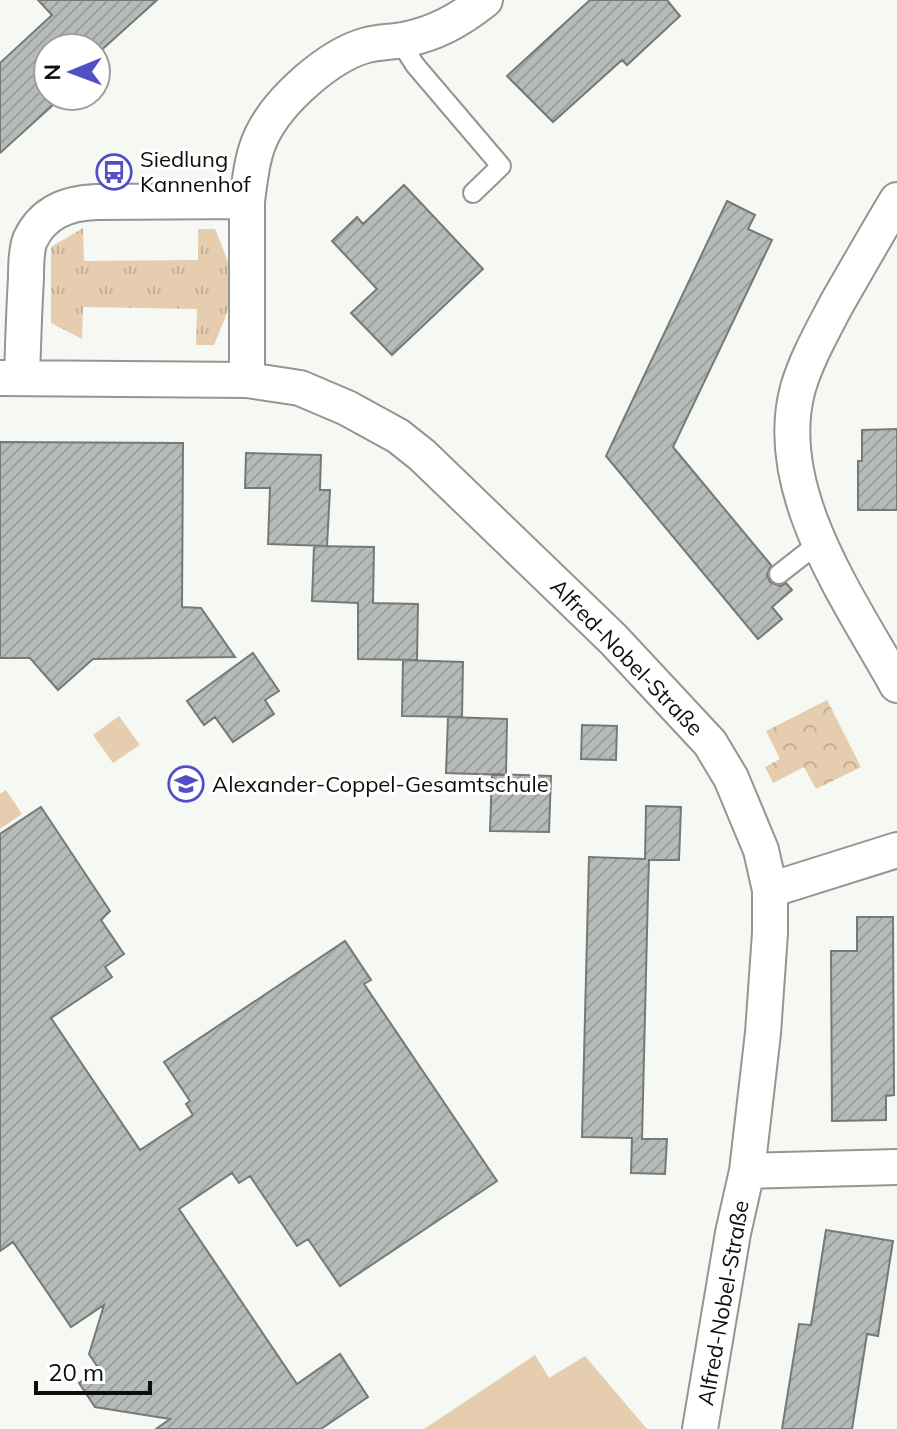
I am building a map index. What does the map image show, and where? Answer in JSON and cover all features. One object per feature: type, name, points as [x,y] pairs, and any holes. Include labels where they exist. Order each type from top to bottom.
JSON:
[{"type":"street","points":[[247,380],[247,201],[250,174],[262,135],[317,70],[345,52],[370,44],[431,33],[464,17],[485,0]]},
{"type":"street","points":[[897,200],[812,349],[797,391],[793,430],[795,467],[804,503],[820,542],[897,685]]},
{"type":"street","points":[[11,378],[24,303],[30,241],[59,208],[78,202],[247,201]]},
{"type":"street","name":"Alfred-Nobel-Straße","points":[[11,378],[247,380],[300,388],[347,408],[398,436],[422,455],[613,639],[710,743],[747,814],[761,850],[770,890],[770,933],[763,1033],[747,1171],[733,1233],[700,1429]]},
{"type":"street","points":[[770,890],[897,850]]},
{"type":"street","points":[[747,1171],[897,1167]]},
{"type":"lane","points":[[399,40],[415,65],[501,166],[473,193]]},
{"type":"lane","points":[[779,574],[820,542]]},
{"type":"green space","points":[[83,228],[84,261],[198,260],[198,229],[215,229],[228,262],[232,287],[227,312],[214,345],[196,345],[197,309],[83,307],[82,339],[51,323],[51,247]]},
{"type":"green space","points":[[827,700],[861,767],[816,789],[804,767],[773,783],[765,767],[780,759],[766,731]]},
{"type":"green space","points":[[119,716],[140,745],[113,763],[93,735]]},
{"type":"green space","points":[[6,790],[22,814],[0,829],[0,794]]},
{"type":"green space","points":[[535,1355],[549,1378],[585,1356],[647,1429],[424,1429]]},
{"type":"building","points":[[38,0],[157,0],[112,41],[112,32],[34,32],[52,15]]},
{"type":"building","points":[[590,0],[667,0],[680,16],[627,65],[622,60],[553,122],[507,76]]},
{"type":"building","points":[[32,33],[32,112],[45,112],[0,153],[0,63]]},
{"type":"building","points":[[404,185],[483,269],[392,355],[351,313],[377,289],[332,241],[357,217],[363,224]]},
{"type":"building","points":[[727,201],[755,215],[748,229],[772,240],[673,447],[771,565],[767,575],[770,582],[780,586],[786,583],[792,590],[772,607],[782,619],[758,639],[606,456]]},
{"type":"building","points":[[897,429],[897,510],[858,510],[858,461],[862,461],[862,430]]},
{"type":"building","points":[[0,442],[183,443],[182,607],[201,608],[235,657],[93,659],[58,690],[30,658],[0,658]]},
{"type":"building","points":[[246,453],[321,455],[320,490],[330,490],[327,546],[268,544],[270,488],[245,488]]},
{"type":"building","points":[[314,546],[374,547],[373,603],[418,604],[417,660],[358,659],[358,603],[312,601]]},
{"type":"building","points":[[253,653],[279,691],[265,700],[274,714],[233,742],[215,717],[204,725],[187,701]]},
{"type":"building","points":[[403,660],[463,662],[462,717],[402,716]]},
{"type":"building","points":[[448,717],[507,719],[506,775],[446,773]]},
{"type":"building","points":[[582,725],[617,726],[616,760],[581,759]]},
{"type":"building","points":[[492,774],[551,776],[549,832],[490,831]]},
{"type":"building","points":[[646,806],[681,807],[679,860],[649,860],[642,1139],[667,1139],[665,1174],[631,1173],[632,1138],[582,1137],[589,857],[645,859]]},
{"type":"building","points":[[41,807],[110,911],[101,920],[124,954],[105,967],[112,977],[51,1018],[140,1150],[193,1115],[186,1104],[190,1101],[164,1062],[345,941],[371,980],[364,984],[497,1181],[340,1286],[308,1239],[297,1246],[250,1176],[239,1183],[232,1173],[179,1209],[297,1384],[340,1354],[368,1397],[321,1429],[156,1429],[170,1419],[95,1407],[79,1383],[99,1369],[89,1354],[104,1305],[71,1327],[13,1242],[0,1251],[0,834]]},
{"type":"building","points":[[857,917],[893,917],[894,1095],[886,1096],[886,1120],[832,1121],[831,951],[857,951]]},
{"type":"building","points":[[826,1230],[893,1241],[878,1336],[867,1334],[852,1429],[782,1429],[799,1324],[811,1325]]},
{"type":"place","name":"Siedlung Kannenhof","points":[[114,172]]},
{"type":"place","name":"Alexander-Coppel-Gesamtschule","points":[[186,784]]}]
